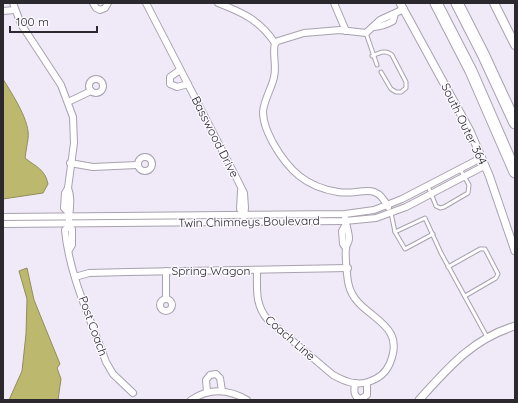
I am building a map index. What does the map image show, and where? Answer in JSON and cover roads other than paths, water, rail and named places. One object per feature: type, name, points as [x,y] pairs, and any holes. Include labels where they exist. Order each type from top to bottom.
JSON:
[{"type":"highway","points":[[436,3],[474,78],[515,172]]},
{"type":"highway","points":[[457,3],[484,54],[515,123]]},
{"type":"main road","points":[[494,3],[515,44]]},
{"type":"street","points":[[13,3],[21,24],[61,85],[74,122],[74,143],[70,163],[68,188],[65,193],[64,208],[68,215],[68,226]]},
{"type":"street","points":[[93,3],[96,8],[100,10],[105,8],[108,3]]},
{"type":"street","name":"Basswood Drive","points":[[146,3],[238,181],[241,191],[244,193],[244,222]]},
{"type":"street","points":[[218,3],[250,16],[260,24],[274,43],[274,77],[265,103],[264,119],[265,128],[283,160],[294,173],[322,189],[340,193],[369,190],[374,191],[382,197],[391,212]]},
{"type":"street","points":[[334,3],[346,31]]},
{"type":"street","points":[[274,43],[288,37],[304,33],[346,31],[366,33],[373,27],[379,27],[393,21],[395,14],[402,6]]},
{"type":"street","name":"South Outer 364","points":[[402,6],[470,131],[489,175],[515,251]]},
{"type":"street","points":[[3,11],[15,10]]},
{"type":"street","name":"Basswood Drive","points":[[180,70],[170,77],[170,84],[177,87],[188,84]]},
{"type":"street","points":[[68,102],[91,91]]},
{"type":"street","name":"Twin Chimneys Boulevard","points":[[3,217],[244,213],[345,214],[374,210],[387,205],[428,186],[481,158]]},
{"type":"street","points":[[70,163],[92,167],[137,165]]},
{"type":"street","name":"Twin Chimneys Boulevard","points":[[3,224],[68,226],[244,222],[345,222],[376,218],[391,212],[432,194],[484,166]]},
{"type":"street","points":[[345,214],[345,222]]},
{"type":"street","name":"Coach Line","points":[[257,271],[257,301],[266,317],[333,375],[345,382],[355,383],[367,382],[381,376],[388,366],[394,352],[392,338],[384,324],[357,301],[350,288],[346,248],[343,244],[342,231],[345,222]]},
{"type":"street","name":"Post Coach","points":[[68,226],[72,229],[72,245],[69,250],[76,277],[112,374],[133,393]]},
{"type":"street","name":"Spring Wagon","points":[[76,277],[89,273],[257,271],[348,268]]},
{"type":"street","points":[[166,271],[166,298]]},
{"type":"street","points":[[419,400],[455,361],[476,343],[515,326]]},
{"type":"street","points":[[207,392],[206,380],[210,374],[216,374],[220,378],[222,391]]},
{"type":"street","points":[[355,383],[354,394],[361,399],[367,395],[367,382]]},
{"type":"street","points":[[191,400],[207,392],[222,391],[247,400]]},
{"type":"lane","points":[[366,33],[372,56],[377,65]]},
{"type":"lane","points":[[372,56],[384,52],[388,52],[392,55],[406,82],[406,88],[401,92],[396,92],[391,88],[381,72]]},
{"type":"lane","points":[[428,186],[436,206],[440,208],[444,207],[468,193],[469,185],[460,169]]},
{"type":"lane","points":[[391,212],[394,232],[405,249],[433,234]]},
{"type":"lane","points":[[394,232],[425,218],[448,266],[487,337]]},
{"type":"lane","points":[[448,266],[480,249],[485,249],[498,274],[496,278],[465,296]]}]
